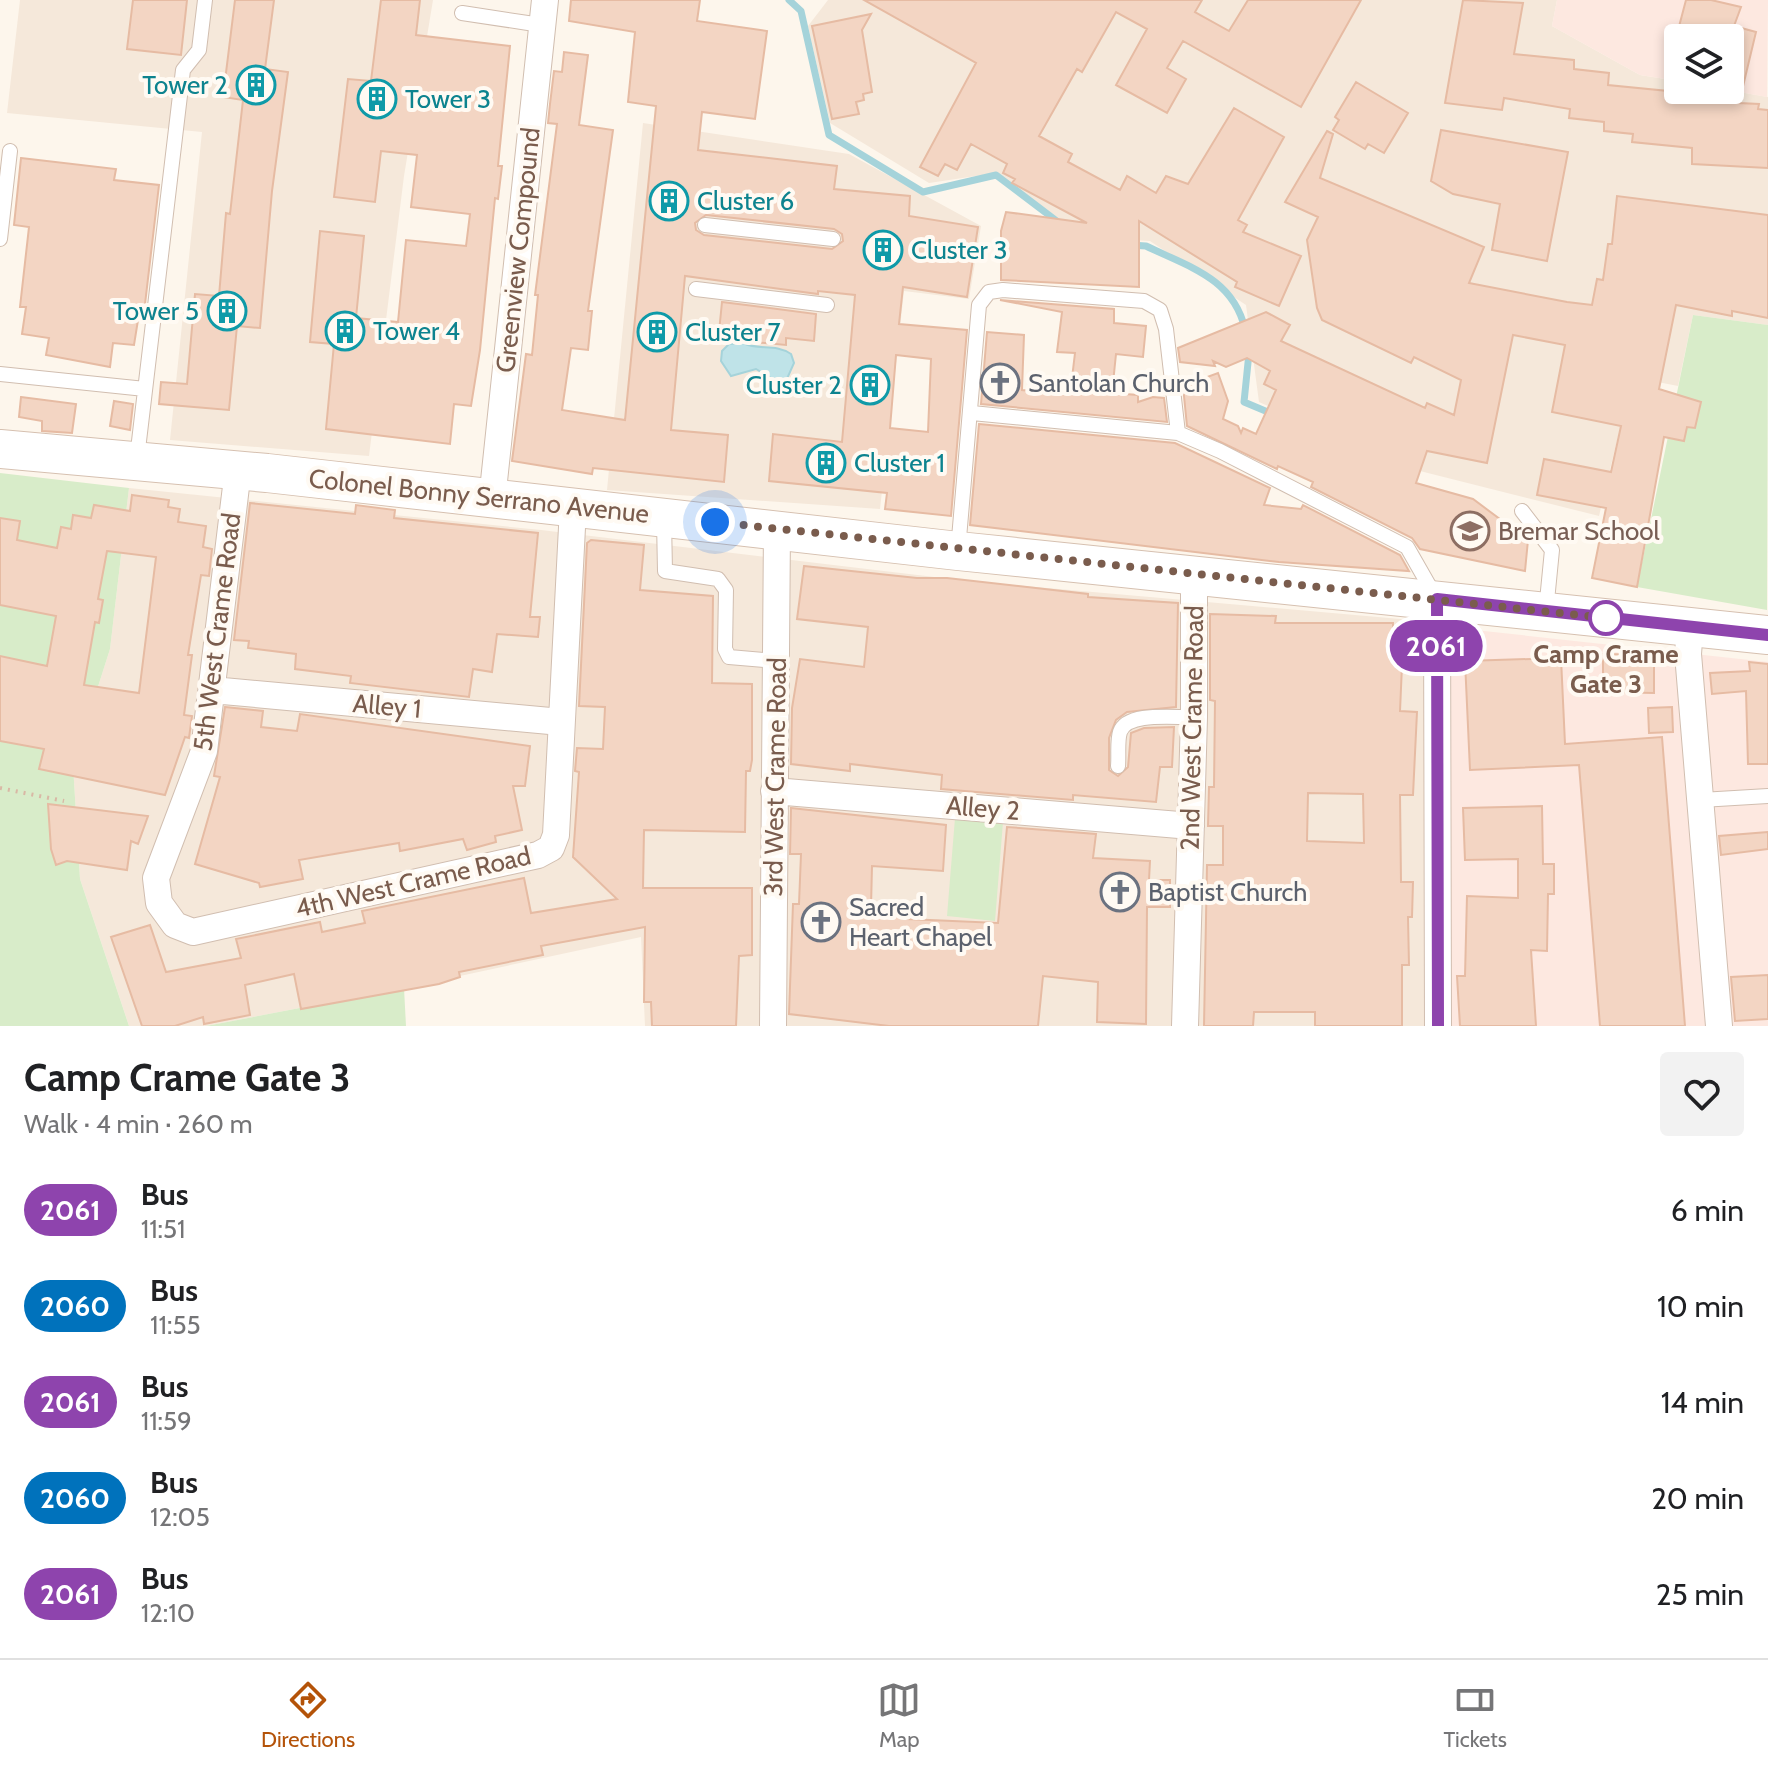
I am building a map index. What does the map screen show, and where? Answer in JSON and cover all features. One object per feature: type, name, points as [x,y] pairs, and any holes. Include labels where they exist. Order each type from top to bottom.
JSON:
[{"type":"main road","name":"Colonel Bonny Serrano Avenue","points":[[0,449],[238,470],[492,500],[777,528],[958,551],[1768,635]]},
{"type":"street","name":"Greenview Compound","points":[[492,500],[543,12]]},
{"type":"street","name":"5th West Crame Road","points":[[175,925],[159,903],[156,878],[204,751],[238,470]]},
{"type":"street","name":"4th West Crame Road","points":[[175,925],[193,932],[538,855],[551,848],[556,835],[573,508]]},
{"type":"street","name":"3rd West Crame Road","points":[[773,1026],[777,528]]},
{"type":"street","name":"2nd West Crame Road","points":[[1185,1026],[1194,717],[1194,574]]},
{"type":"street","points":[[1437,599],[1438,1026]]},
{"type":"street","points":[[1690,627],[1688,654],[1719,1026]]},
{"type":"street","name":"Alley 1","points":[[212,690],[561,722]]},
{"type":"street","name":"Alley 2","points":[[774,791],[1191,826]]},
{"type":"lane","points":[[137,460],[183,70],[199,50],[205,0]]},
{"type":"lane","points":[[462,13],[543,12]]},
{"type":"lane","points":[[0,239],[10,151]]},
{"type":"lane","points":[[705,225],[833,239]]},
{"type":"lane","points":[[696,289],[827,305]]},
{"type":"lane","points":[[958,551],[979,305],[989,292],[1003,290],[1144,301],[1160,310],[1166,329],[1178,433]]},
{"type":"lane","points":[[0,374],[145,389]]},
{"type":"lane","points":[[972,413],[1178,433],[1220,451],[1407,547],[1437,599]]},
{"type":"lane","points":[[1522,511],[1552,550],[1546,611]]},
{"type":"lane","points":[[664,517],[665,571],[718,579],[723,583],[725,649],[729,657],[776,661]]},
{"type":"lane","points":[[1118,766],[1120,732],[1126,724],[1139,719],[1194,717]]},
{"type":"lane","points":[[1701,800],[1768,796]]},
{"type":"path","points":[[0,788],[64,801]]},
{"type":"shaded area","points":[[20,0],[433,0],[404,176],[369,456],[170,440],[202,132],[7,113]]},
{"type":"shaded area","points":[[828,0],[1557,0],[1552,26],[1640,75],[1664,79],[1664,104],[1744,104],[1744,93],[1768,97],[1768,325],[1693,315],[1678,386],[1632,377],[1599,516],[1408,468],[1259,402],[1246,305],[1150,241],[1084,237],[996,173],[929,183],[830,123],[808,26]]},
{"type":"shaded area","points":[[1557,0],[1768,0],[1767,97],[1744,93],[1744,24],[1664,24],[1664,79],[1640,75],[1552,26]]},
{"type":"shaded area","points":[[643,123],[849,154],[981,226],[969,299],[904,291],[880,509],[607,490]]},
{"type":"shaded area","points":[[129,488],[541,530],[968,581],[1423,621],[1430,1026],[645,1026],[641,937],[404,988],[206,1026],[129,1026],[80,879],[73,765],[110,649]]},
{"type":"shaded area","points":[[1447,627],[1768,662],[1768,1026],[1450,1026]]},
{"type":"green space","points":[[1693,315],[1768,325],[1767,610],[1637,587]]},
{"type":"green space","points":[[0,473],[129,488],[110,649],[73,765],[80,879],[129,1026],[0,1026]]},
{"type":"green space","points":[[955,818],[1003,822],[995,921],[947,916]]},
{"type":"green space","points":[[404,988],[406,1026],[206,1026]]},
{"type":"water","points":[[743,343],[791,354],[794,363],[786,381],[776,381],[756,369],[731,376],[721,361],[722,351],[729,344]]},
{"type":"building","points":[[133,0],[187,0],[181,55],[127,49]]},
{"type":"building","points":[[235,0],[274,0],[265,69],[288,72],[272,191],[260,328],[237,326],[229,410],[159,404],[161,382],[187,384],[195,294],[219,296],[226,213],[230,214],[243,100],[223,97]]},
{"type":"building","points":[[381,0],[420,0],[416,35],[510,46],[498,166],[502,166],[498,199],[495,198],[480,350],[471,406],[454,404],[450,444],[326,429],[334,344],[310,342],[320,231],[364,236],[356,318],[398,322],[406,240],[466,246],[470,214],[411,207],[417,155],[381,151],[375,202],[334,197],[348,79],[371,81]]},
{"type":"building","points":[[571,0],[700,0],[697,21],[767,31],[755,119],[702,112],[698,150],[837,166],[834,189],[910,196],[909,216],[978,227],[967,297],[903,287],[899,324],[967,330],[951,516],[885,509],[887,493],[769,481],[773,434],[842,442],[855,295],[818,291],[818,294],[685,276],[671,430],[728,435],[724,482],[593,468],[592,474],[512,461],[526,354],[532,355],[538,295],[535,295],[557,124],[548,123],[554,71],[562,72],[564,52],[588,55],[579,125],[613,130],[588,311],[592,311],[588,350],[571,348],[562,410],[625,420],[656,106],[628,102],[635,32],[569,21]],"holes":[[[706,215],[834,229],[842,234],[843,241],[832,249],[704,235],[696,230],[695,223]],[[896,355],[931,359],[928,432],[890,428]]]},
{"type":"building","points":[[864,0],[1202,0],[1195,12],[1229,31],[1248,0],[1361,0],[1301,107],[1183,41],[1167,68],[1186,79],[1167,113],[1116,85],[1147,29],[1116,12],[1082,72],[1077,69],[1039,136],[1072,154],[1068,162],[1120,190],[1127,176],[1156,193],[1166,176],[1188,184],[1234,108],[1284,137],[1238,220],[1247,225],[1243,232],[1301,256],[1279,306],[1235,287],[1237,282],[1139,221],[1139,287],[1001,280],[1001,231],[1006,212],[1087,223],[1012,183],[1015,179],[1003,173],[1007,164],[971,144],[957,170],[945,164],[938,176],[920,167],[976,63]]},
{"type":"building","points":[[1463,0],[1523,3],[1514,54],[1574,60],[1574,69],[1609,73],[1608,85],[1664,91],[1664,104],[1759,104],[1758,109],[1768,110],[1768,168],[1692,164],[1692,148],[1632,142],[1633,134],[1604,131],[1604,122],[1569,118],[1570,109],[1504,98],[1502,110],[1445,103]]},
{"type":"building","points":[[1686,0],[1711,0],[1741,7],[1735,24],[1680,24]]},
{"type":"building","points":[[871,14],[862,30],[872,92],[863,94],[864,100],[856,102],[859,114],[832,119],[812,26]]},
{"type":"building","points":[[1744,29],[1756,32],[1744,82]]},
{"type":"building","points":[[1356,82],[1408,113],[1384,153],[1368,144],[1365,149],[1333,130],[1339,120],[1335,117]]},
{"type":"building","points":[[1441,130],[1568,152],[1547,261],[1492,250],[1500,204],[1453,194],[1431,181]]},
{"type":"building","points":[[1327,131],[1333,134],[1320,178],[1484,247],[1469,283],[1567,302],[1592,305],[1597,279],[1603,280],[1608,244],[1612,244],[1617,196],[1768,215],[1768,318],[1732,311],[1732,316],[1676,305],[1659,389],[1701,402],[1695,428],[1687,427],[1684,441],[1664,437],[1637,587],[1592,578],[1606,508],[1537,495],[1544,459],[1611,472],[1621,426],[1552,412],[1565,345],[1513,335],[1487,463],[1427,451],[1416,483],[1473,499],[1528,540],[1525,571],[1420,549],[1412,538],[1311,487],[1313,482],[1278,466],[1277,469],[1187,426],[1183,386],[1218,373],[1228,401],[1223,419],[1238,426],[1241,433],[1243,428],[1256,434],[1276,390],[1264,384],[1270,371],[1247,358],[1226,367],[1213,361],[1215,366],[1180,362],[1178,348],[1266,312],[1290,325],[1281,341],[1425,408],[1427,403],[1454,415],[1461,380],[1414,357],[1411,363],[1322,320],[1317,308],[1307,240],[1318,217],[1285,202]]},
{"type":"building","points":[[21,158],[116,169],[114,180],[159,185],[143,321],[138,320],[134,345],[113,343],[110,367],[46,355],[49,338],[22,334],[26,307],[20,307],[29,227],[14,225]]},
{"type":"building","points":[[1000,300],[1114,309],[1114,323],[1146,326],[1143,357],[1116,354],[1112,393],[1138,395],[1138,402],[1153,397],[1164,398],[1167,422],[981,404],[987,332],[1024,335],[1022,390],[1070,395],[1075,353],[1057,352],[1062,312]]},
{"type":"building","points":[[722,302],[816,314],[814,341],[786,338],[786,345],[743,341],[744,335],[719,332]]},
{"type":"building","points":[[21,397],[76,404],[72,433],[42,431],[42,421],[19,417]]},
{"type":"building","points":[[114,401],[133,404],[130,430],[110,426]]},
{"type":"building","points":[[979,424],[1175,443],[1270,488],[1264,505],[1301,509],[1303,505],[1400,555],[1409,571],[1279,562],[970,525]]},
{"type":"building","points":[[132,495],[169,500],[168,507],[180,509],[178,522],[206,526],[203,547],[212,549],[209,576],[201,575],[188,655],[192,655],[184,715],[192,716],[189,738],[185,737],[165,795],[39,769],[44,749],[0,741],[0,656],[47,666],[56,616],[0,605],[0,518],[20,521],[17,540],[57,548],[61,527],[71,529],[73,515],[91,518],[94,505],[130,511]],"holes":[[[107,551],[156,557],[139,693],[84,685],[95,622],[99,623],[103,600],[98,599]]]},
{"type":"building","points":[[250,503],[355,514],[356,505],[395,510],[394,518],[538,533],[530,617],[540,617],[538,637],[497,634],[492,672],[473,669],[469,697],[350,683],[351,676],[295,669],[296,654],[248,648],[249,641],[234,640]]},
{"type":"building","points":[[591,540],[644,545],[640,590],[713,596],[712,683],[752,684],[752,760],[750,771],[746,771],[745,832],[644,830],[643,888],[752,888],[752,955],[739,956],[736,1026],[652,1026],[651,1002],[644,1002],[645,927],[541,946],[543,955],[459,972],[460,977],[439,984],[301,1009],[294,974],[245,985],[250,1015],[204,1024],[203,1017],[175,1026],[142,1026],[111,937],[150,925],[166,972],[241,958],[236,939],[320,922],[322,932],[365,923],[362,911],[524,878],[531,913],[617,899],[573,857],[579,772],[575,771],[577,748],[603,749],[605,707],[579,706],[587,543]]},
{"type":"building","points":[[804,566],[917,578],[947,578],[1088,594],[1088,597],[1178,603],[1176,707],[1127,712],[1116,720],[1109,738],[1109,770],[1118,776],[1128,767],[1131,733],[1144,728],[1174,727],[1172,767],[1160,767],[1156,802],[1073,795],[1073,800],[941,789],[942,775],[850,764],[850,771],[791,764],[792,708],[800,659],[864,667],[868,627],[797,619]]},
{"type":"building","points":[[1210,614],[1276,616],[1275,623],[1393,623],[1393,629],[1398,629],[1397,665],[1402,665],[1400,711],[1417,712],[1413,795],[1400,795],[1401,882],[1413,882],[1412,917],[1408,917],[1409,965],[1402,965],[1402,1026],[1315,1026],[1315,1012],[1254,1012],[1253,1026],[1204,1026],[1207,865],[1223,865],[1223,826],[1208,826],[1209,787],[1214,787],[1215,701],[1210,700]],"holes":[[[1308,793],[1363,794],[1364,843],[1307,841]]]},
{"type":"building","points":[[1603,654],[1654,655],[1654,693],[1603,692]]},
{"type":"building","points":[[1561,658],[1565,744],[1662,737],[1685,1026],[1600,1026],[1579,765],[1470,770],[1465,661]]},
{"type":"building","points":[[1749,662],[1768,664],[1768,764],[1748,764],[1746,691],[1712,694],[1710,673],[1750,671]]},
{"type":"building","points":[[225,707],[263,711],[261,727],[297,731],[300,714],[530,746],[525,786],[513,786],[522,830],[495,836],[496,842],[467,850],[463,839],[400,851],[399,843],[299,860],[303,879],[260,887],[259,883],[195,864],[220,777],[214,776]]},
{"type":"building","points":[[1672,707],[1673,732],[1649,733],[1648,708]]},
{"type":"building","points":[[48,804],[148,816],[138,844],[131,841],[127,870],[67,861],[56,865],[51,849]]},
{"type":"building","points":[[1542,806],[1543,864],[1554,864],[1554,894],[1548,894],[1547,951],[1531,950],[1536,1026],[1460,1026],[1457,976],[1465,976],[1467,896],[1518,898],[1518,859],[1465,860],[1463,808]]},
{"type":"building","points":[[791,808],[946,825],[943,871],[872,866],[871,907],[875,907],[875,911],[908,913],[907,919],[998,923],[1007,827],[1096,834],[1093,858],[1150,861],[1149,880],[1170,880],[1170,907],[1147,907],[1146,1024],[1097,1022],[1098,982],[1043,976],[1038,1026],[889,1026],[789,1014],[793,904],[799,904],[801,854],[790,854]]},
{"type":"building","points":[[1768,832],[1768,849],[1721,855],[1719,836]]},
{"type":"building","points":[[1768,975],[1768,1019],[1735,1021],[1731,977]]},
{"type":"waterway","points":[[789,0],[801,11],[829,135],[923,192],[996,175],[1058,222]]},
{"type":"waterway","points":[[1131,245],[1146,246],[1207,276],[1231,297],[1245,329]]},
{"type":"waterway","points":[[1249,353],[1244,402],[1275,415]]},
{"type":"bus line","name":"2061","points":[[1438,1026],[1437,599],[1768,635]]},
{"type":"place","name":"Tower 2","points":[[256,85]]},
{"type":"place","name":"Tower 3","points":[[377,99]]},
{"type":"place","name":"Cluster 6","points":[[669,201]]},
{"type":"place","name":"Cluster 3","points":[[883,250]]},
{"type":"place","name":"Tower 5","points":[[227,311]]},
{"type":"place","name":"Tower 4","points":[[345,331]]},
{"type":"place","name":"Cluster 7","points":[[657,332]]},
{"type":"place","name":"Santolan Church","points":[[1000,383]]},
{"type":"place","name":"Cluster 2","points":[[870,385]]},
{"type":"place","name":"Cluster 1","points":[[826,463]]},
{"type":"place","name":"Bremar School","points":[[1470,531]]},
{"type":"place","name":"Camp Crame Gate 3","points":[[1606,618]]},
{"type":"place","name":"Baptist Church","points":[[1120,892]]},
{"type":"place","name":"Sacred Heart Chapel","points":[[821,922]]},
{"type":"route","points":[[715,522],[958,551],[1606,618]]}]
